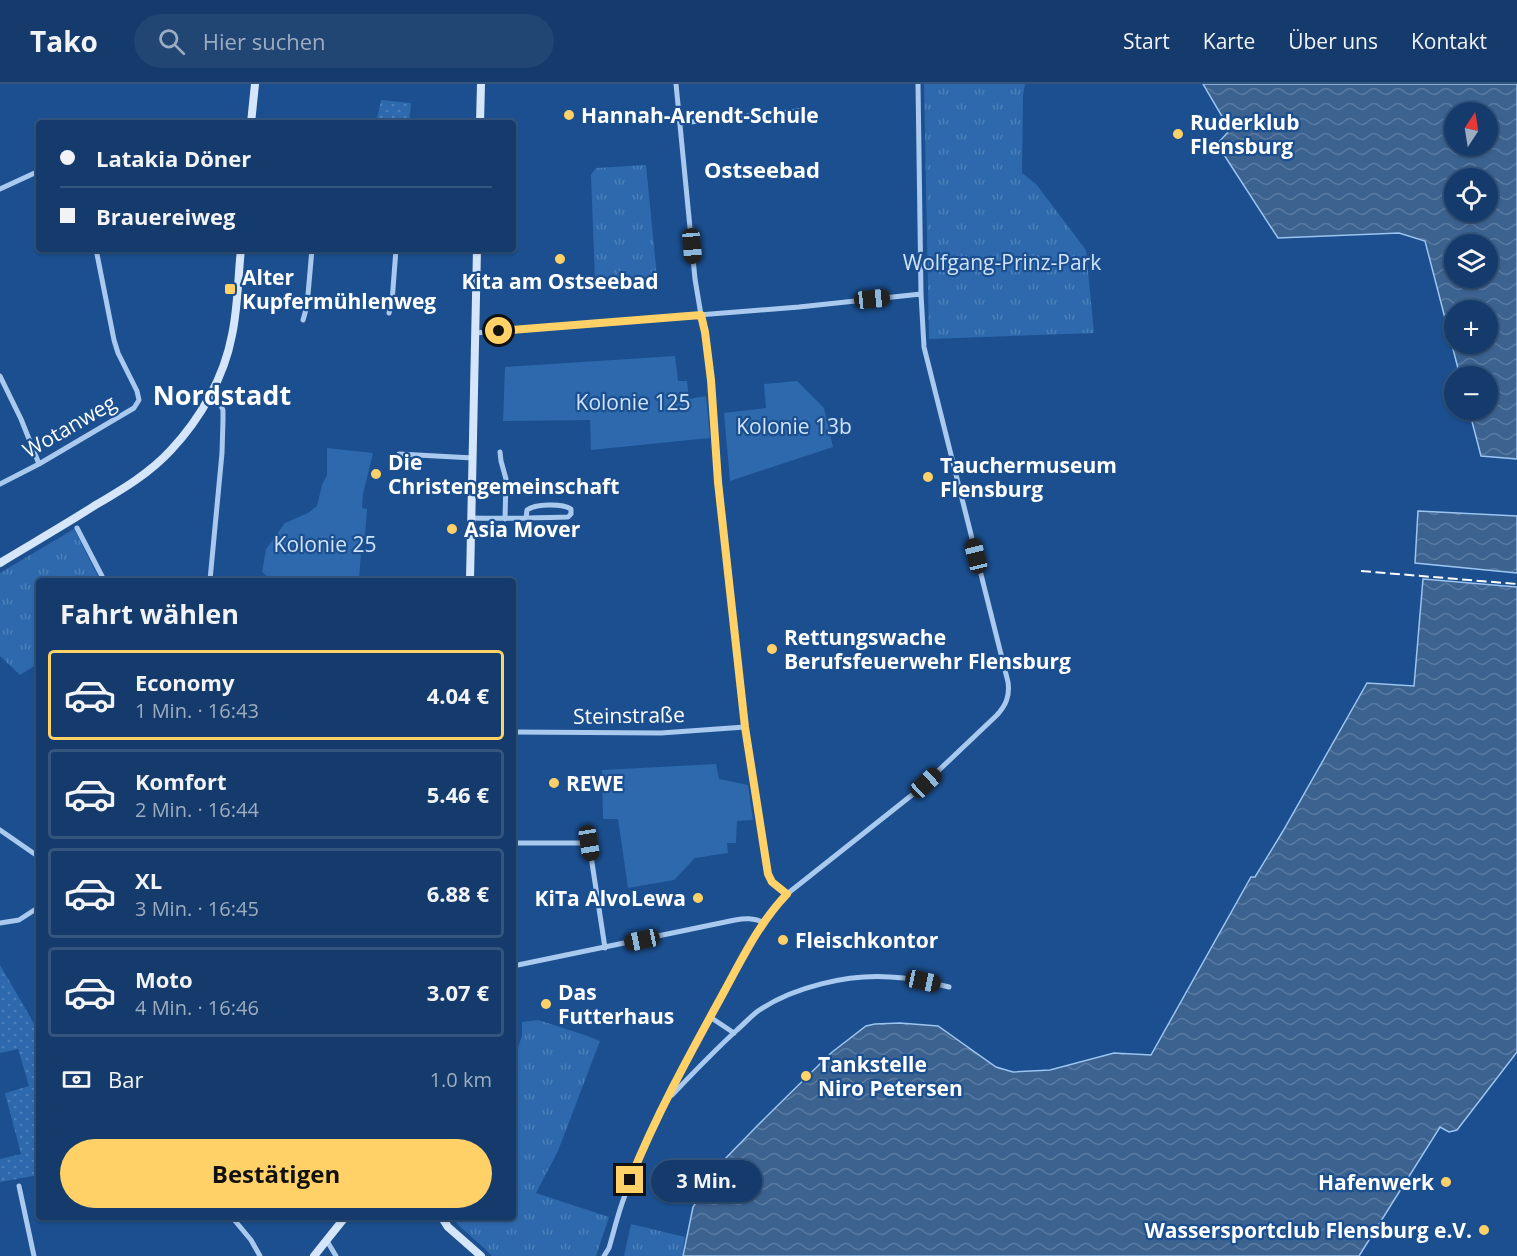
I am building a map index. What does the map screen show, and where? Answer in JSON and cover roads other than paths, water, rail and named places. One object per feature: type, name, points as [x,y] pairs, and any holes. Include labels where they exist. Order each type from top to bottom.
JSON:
[{"type":"street","points":[[251,120],[255,84]]},
{"type":"street","points":[[480,120],[481,84]]},
{"type":"street","points":[[676,84],[695,279],[711,380],[718,482],[745,727],[768,874],[772,882],[787,894]]},
{"type":"street","points":[[604,1256],[609,1248],[636,1166],[667,1100],[763,922],[787,894],[926,783],[997,715],[1008,699],[1008,682],[924,347],[918,84]]},
{"type":"street","points":[[680,123],[799,111]]},
{"type":"street","points":[[0,189],[36,172]]},
{"type":"street","name":"Wotanweg","points":[[0,484],[39,464],[134,408],[139,400],[114,340],[97,252]]},
{"type":"street","points":[[0,562],[146,473],[171,450],[195,421],[224,362],[232,336],[241,252]]},
{"type":"street","points":[[303,320],[307,306],[312,252]]},
{"type":"street","points":[[389,313],[396,252]]},
{"type":"street","points":[[470,578],[477,252]]},
{"type":"street","points":[[476,333],[799,307],[921,294]]},
{"type":"street","points":[[0,376],[39,464]]},
{"type":"street","points":[[209,396],[220,404],[223,410],[222,453],[210,578]]},
{"type":"street","points":[[500,452],[506,479],[505,519]]},
{"type":"street","points":[[399,454],[473,458]]},
{"type":"street","points":[[471,518],[505,519],[568,517],[571,514],[570,508],[565,505],[533,506],[527,510],[526,518]]},
{"type":"street","points":[[77,528],[103,578]]},
{"type":"street","name":"Steinstraße","points":[[516,732],[661,733],[745,727]]},
{"type":"street","points":[[0,830],[36,855]]},
{"type":"street","points":[[516,843],[589,843],[605,948]]},
{"type":"street","points":[[0,923],[19,920],[36,909]]},
{"type":"street","points":[[516,965],[735,920],[747,918],[763,922]]},
{"type":"street","points":[[667,1100],[734,1033],[758,1012],[777,1000],[818,985],[857,978],[890,977],[949,987]]},
{"type":"street","points":[[710,1017],[734,1033]]},
{"type":"street","points":[[19,1186],[34,1256]]},
{"type":"street","points":[[234,1220],[251,1239],[260,1256]]},
{"type":"street","points":[[314,1256],[343,1220]]},
{"type":"street","points":[[444,1220],[448,1227],[481,1256]]},
{"type":"street","points":[[327,1241],[336,1256]]},
{"type":"water","points":[[1203,84],[1517,84],[1517,459],[1481,456],[1472,420],[1498,420],[1498,366],[1457,366],[1454,354],[1498,354],[1498,300],[1444,300],[1444,314],[1425,241],[1399,233],[1278,238],[1217,144],[1230,130]]},
{"type":"water","points":[[1418,511],[1517,516],[1517,573],[1415,563]]},
{"type":"water","points":[[1423,579],[1517,587],[1517,1052],[1457,1130],[1449,1132],[1440,1127],[1359,1256],[683,1256],[693,1207],[724,1160],[831,1053],[866,1026],[900,1023],[938,1026],[996,1067],[1013,1072],[1050,1070],[1114,1053],[1151,1055],[1251,877],[1255,877],[1283,831],[1367,683],[1414,686]]},
{"type":"railway","points":[[1361,571],[1517,584]]},
{"type":"place","name":"Hannah-Arendt-Schule","points":[[569,115]]},
{"type":"place","name":"Ruderklub Flensburg","points":[[1178,134]]},
{"type":"place","name":"Kita am Ostseebad","points":[[560,259]]},
{"type":"place","name":"Alter Kupfermühlenweg","points":[[230,289]]},
{"type":"place","name":"Die Christengemeinschaft","points":[[376,474]]},
{"type":"place","name":"Tauchermuseum Flensburg","points":[[928,477]]},
{"type":"place","name":"Asia Mover","points":[[452,529]]},
{"type":"place","name":"Rettungswache Berufsfeuerwehr Flensburg","points":[[772,649]]},
{"type":"place","name":"REWE","points":[[554,783]]},
{"type":"place","name":"KiTa AlvoLewa","points":[[698,898]]},
{"type":"place","name":"Fleischkontor","points":[[783,940]]},
{"type":"place","name":"Das Futterhaus","points":[[546,1004]]},
{"type":"place","name":"Tankstelle Niro Petersen","points":[[806,1076]]},
{"type":"place","name":"Hafenwerk","points":[[1446,1182]]},
{"type":"place","name":"Wassersportclub Flensburg e.V.","points":[[1484,1230]]},
{"type":"district","name":"Ostseebad","points":[[762,169]]},
{"type":"district","name":"Nordstadt","points":[[222,394]]},
{"type":"park label","name":"Wolfgang-Prinz-Park","points":[[1002,262]]},
{"type":"park label","name":"Kolonie 125","points":[[633,402]]},
{"type":"park label","name":"Kolonie 13b","points":[[794,426]]},
{"type":"park label","name":"Kolonie 25","points":[[325,544]]}]
